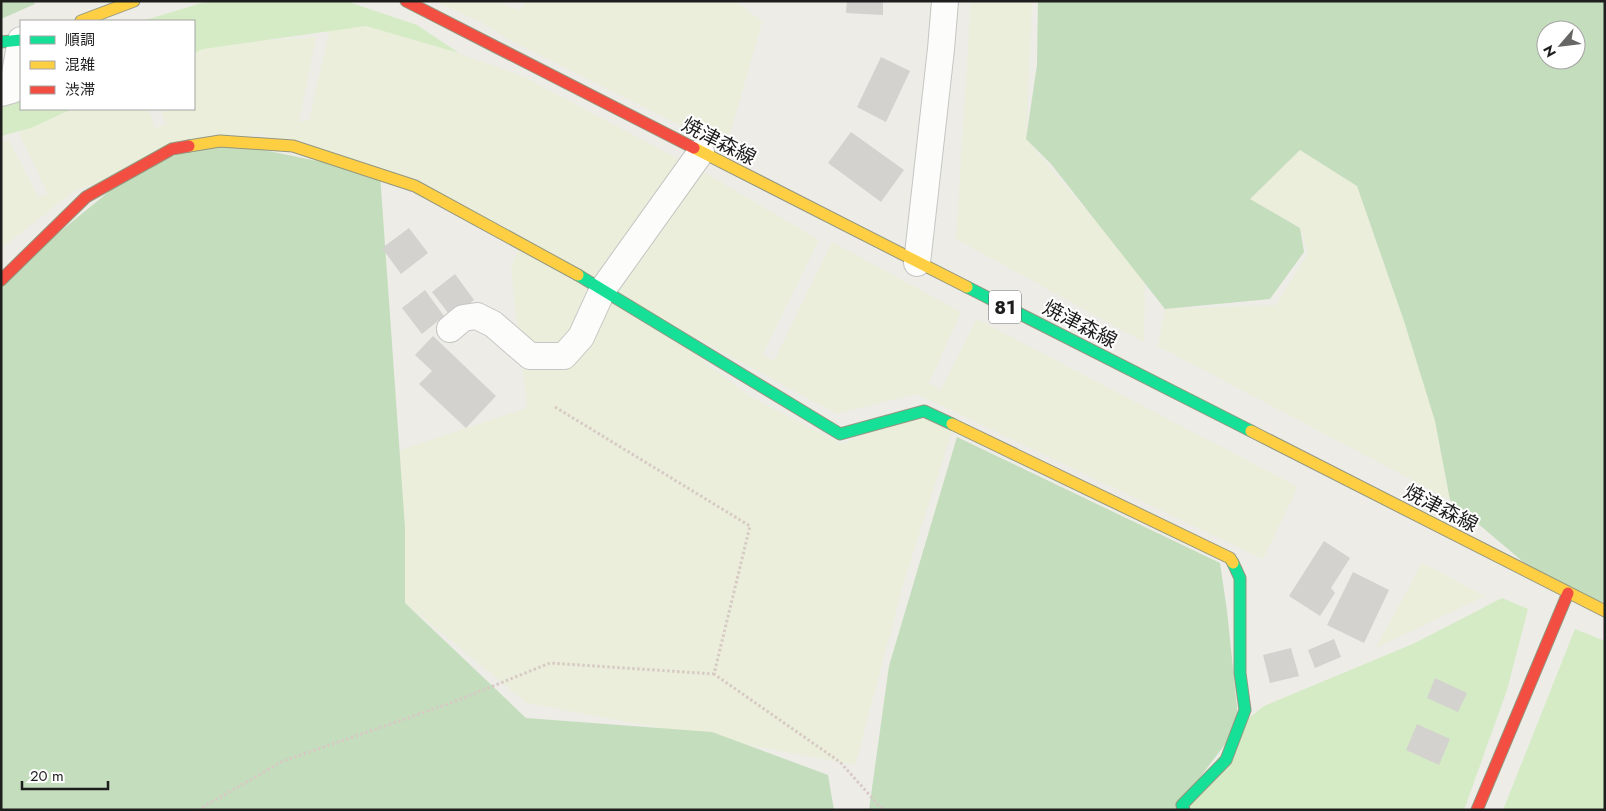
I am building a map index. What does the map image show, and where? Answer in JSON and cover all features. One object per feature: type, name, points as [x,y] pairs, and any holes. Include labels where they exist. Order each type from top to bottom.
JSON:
[{"type":"street","points":[[84,20],[134,1]]},
{"type":"street","name":"焼津森線","points":[[406,1],[1605,612]]},
{"type":"street","points":[[917,263],[945,1]]},
{"type":"street","points":[[1,42],[20,40]]},
{"type":"street","points":[[1,93],[12,90],[20,46]]},
{"type":"street","points":[[1,280],[86,197],[172,149],[220,141],[293,146],[415,186],[603,289],[840,434],[924,411],[1230,558],[1240,578],[1240,673],[1245,710],[1226,760],[1182,806],[1184,810]]},
{"type":"street","points":[[450,329],[464,318],[477,316],[493,324],[530,356],[564,356],[582,337],[603,289],[701,152]]},
{"type":"street","points":[[1477,810],[1568,593]]},
{"type":"path","points":[[555,407],[750,526],[714,674]]},
{"type":"path","points":[[198,810],[283,761],[451,702],[550,663],[714,674],[840,762],[883,810]]},
{"type":"green space","points":[[1,1],[33,1],[35,4],[1,19]]},
{"type":"green space","points":[[208,1],[346,1],[417,25],[459,53],[366,26],[203,49],[195,53],[195,20],[145,20]]},
{"type":"green space","points":[[434,1],[501,1],[501,3],[520,11],[526,1],[736,1],[762,22],[726,148],[510,40],[481,22]]},
{"type":"green space","points":[[971,1],[1032,1],[1026,139],[1145,277],[1144,342],[956,239]]},
{"type":"green space","points":[[1038,1],[1605,1],[1605,603],[1548,583],[1450,500],[1435,421],[1404,321],[1357,186],[1300,150],[1250,199],[1300,228],[1304,252],[1270,299],[1165,309],[1051,164],[1026,139],[1037,65]]},
{"type":"green space","points":[[379,25],[522,76],[705,173],[819,240],[762,355],[774,361],[832,242],[961,312],[929,383],[940,391],[977,319],[1298,487],[1263,559],[917,394],[837,414],[436,197],[259,133],[76,190],[1,248],[1,142],[9,140],[38,197],[48,194],[19,133],[72,110],[149,110],[155,129],[166,124],[161,110],[195,110],[195,53],[203,49],[241,42],[316,37],[299,122],[309,120],[330,29]]},
{"type":"green space","points":[[20,87],[20,110],[70,110],[31,128],[1,136],[1,96]]},
{"type":"green space","points":[[220,141],[380,174],[405,528],[405,603],[526,718],[712,732],[828,775],[834,810],[1,810],[1,280],[139,167]]},
{"type":"green space","points":[[1300,150],[1357,186],[1428,385],[1450,500],[1158,346],[1165,309],[1276,305],[1308,253],[1300,227],[1250,199]]},
{"type":"green space","points":[[519,247],[690,351],[749,396],[842,444],[924,411],[952,431],[905,578],[855,765],[527,703],[405,603],[400,450],[527,408],[511,270]]},
{"type":"green space","points":[[957,437],[1220,563],[1239,726],[1175,810],[869,810],[889,666]]},
{"type":"green space","points":[[1422,563],[1485,596],[1376,648]]},
{"type":"green space","points":[[1502,598],[1528,609],[1507,690],[1464,810],[1185,810],[1239,726],[1264,706],[1415,643]]},
{"type":"green space","points":[[1575,629],[1605,641],[1605,810],[1503,810]]},
{"type":"building","points":[[847,1],[883,1],[883,15],[846,13]]},
{"type":"building","points":[[881,57],[910,71],[886,122],[857,107]]},
{"type":"building","points":[[851,132],[904,170],[881,202],[828,163]]},
{"type":"building","points":[[409,228],[428,253],[401,274],[382,248]]},
{"type":"building","points":[[455,274],[474,300],[452,318],[432,292]]},
{"type":"building","points":[[425,290],[444,316],[422,334],[402,308]]},
{"type":"building","points":[[433,336],[496,396],[466,428],[419,384],[432,371],[415,355]]},
{"type":"building","points":[[1324,541],[1350,558],[1331,588],[1335,593],[1320,616],[1289,596]]},
{"type":"building","points":[[1353,572],[1389,590],[1364,643],[1327,625]]},
{"type":"building","points":[[1334,639],[1341,657],[1315,668],[1308,650]]},
{"type":"building","points":[[1291,648],[1299,676],[1270,683],[1263,655]]},
{"type":"building","points":[[1435,678],[1467,693],[1458,712],[1427,698]]},
{"type":"building","points":[[1417,724],[1450,739],[1439,765],[1406,750]]},
{"type":"traffic: fast","points":[[1,42],[20,40]]},
{"type":"traffic: fast","points":[[578,275],[840,434],[924,411],[952,424]]},
{"type":"traffic: fast","points":[[967,287],[1251,431]]},
{"type":"traffic: fast","points":[[1184,810],[1182,805],[1226,760],[1245,710],[1240,673],[1240,578],[1233,563]]},
{"type":"traffic: slow","points":[[84,20],[134,1]]},
{"type":"traffic: slow","points":[[189,146],[220,141],[293,146],[415,186],[578,275]]},
{"type":"traffic: slow","points":[[694,148],[967,287]]},
{"type":"traffic: slow","points":[[952,424],[1230,558],[1233,563]]},
{"type":"traffic: slow","points":[[1251,431],[1605,611]]},
{"type":"traffic: jam","points":[[406,1],[694,148]]},
{"type":"traffic: jam","points":[[1,280],[86,197],[172,149],[189,146]]},
{"type":"traffic: jam","points":[[1477,810],[1568,593]]}]
